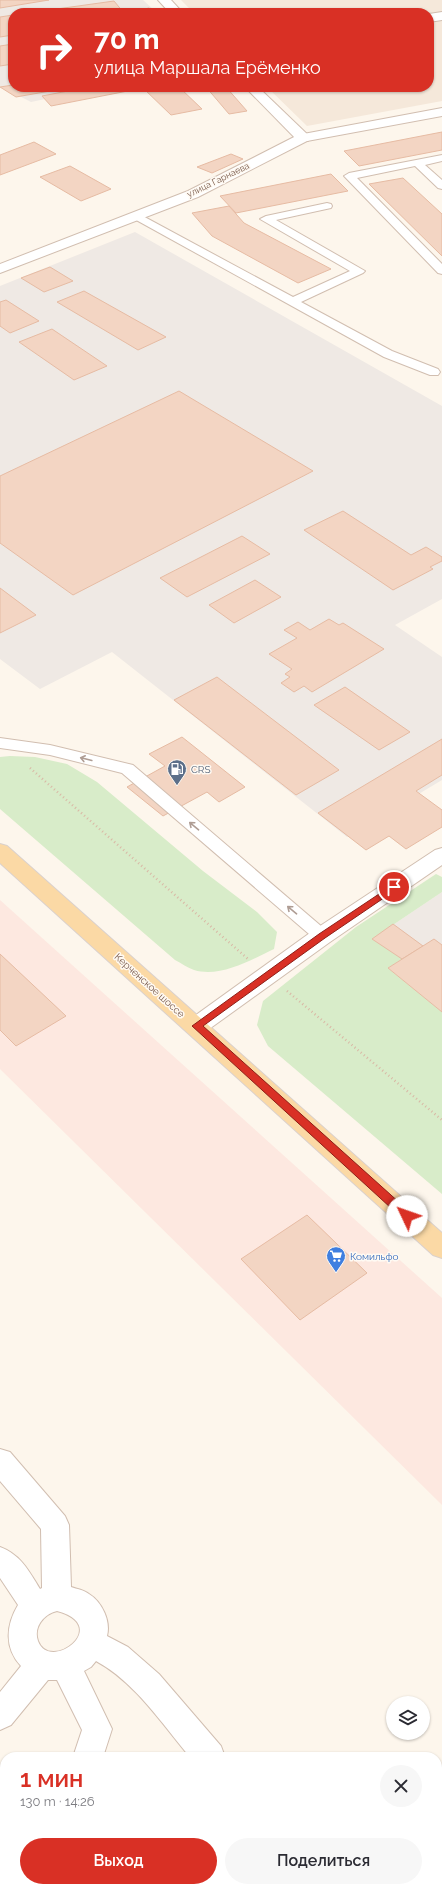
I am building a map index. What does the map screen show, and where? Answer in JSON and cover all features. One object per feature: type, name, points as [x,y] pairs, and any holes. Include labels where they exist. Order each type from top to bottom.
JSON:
[{"type":"main road","name":"Керченское шоссе","points":[[0,851],[197,1026],[442,1248]]},
{"type":"street","points":[[164,0],[172,8]]},
{"type":"street","points":[[256,92],[303,138]]},
{"type":"street","name":"улица Гарнаева","points":[[0,269],[193,194],[303,138],[442,112]]},
{"type":"street","points":[[197,1026],[322,936],[442,855]]},
{"type":"street","points":[[0,1461],[55,1525],[46,1602]]},
{"type":"street","points":[[0,1560],[46,1602]]},
{"type":"street","points":[[0,1715],[53,1665],[76,1661],[86,1653],[92,1643],[94,1632],[93,1620],[88,1610],[74,1601],[46,1602],[28,1615],[23,1626],[22,1637],[29,1653],[53,1665],[96,1729],[89,1752]]},
{"type":"street","points":[[92,1643],[118,1657],[148,1684],[206,1752]]},
{"type":"lane","points":[[442,158],[349,176],[442,271]]},
{"type":"lane","points":[[417,163],[442,186]]},
{"type":"lane","points":[[292,302],[359,271],[266,218],[327,206]]},
{"type":"lane","points":[[135,216],[388,354],[434,372]]},
{"type":"lane","points":[[1,743],[50,750],[127,769],[322,936]]},
{"type":"path","points":[[1,743],[268,975],[442,1120]]},
{"type":"shaded area","points":[[0,0],[143,0],[152,8],[8,8],[8,90],[0,86]]},
{"type":"shaded area","points":[[181,0],[442,0],[442,101],[307,126],[272,92],[434,92],[434,8],[189,8]]},
{"type":"shaded area","points":[[12,92],[78,92],[31,102]]},
{"type":"shaded area","points":[[135,232],[442,406],[442,599],[395,625],[442,657],[442,780],[347,837],[112,652],[40,689],[0,659],[0,286]]},
{"type":"shaded area","points":[[442,892],[442,1012],[388,968],[401,960],[372,939]]},
{"type":"shaded area","points":[[0,900],[442,1298],[442,1505],[0,1069]]},
{"type":"green space","points":[[0,757],[35,757],[67,764],[97,782],[203,871],[257,912],[277,932],[274,949],[235,967],[214,972],[194,970],[175,960],[0,809]]},
{"type":"green space","points":[[436,874],[442,877],[442,892],[372,939],[402,959],[388,968],[442,1012],[442,1194],[268,1046],[257,1025],[263,1001],[356,927]]},
{"type":"building","points":[[0,0],[49,0],[0,8]]},
{"type":"building","points":[[114,1],[120,8],[64,8]]},
{"type":"building","points":[[8,16],[8,36],[0,37],[0,17]]},
{"type":"building","points":[[8,45],[8,65],[0,66],[0,46]]},
{"type":"building","points":[[8,86],[8,92],[0,87]]},
{"type":"building","points":[[8,92],[44,92],[16,97]]},
{"type":"building","points":[[63,92],[123,92],[51,106],[42,96]]},
{"type":"building","points":[[147,92],[184,92],[202,109],[171,115]]},
{"type":"building","points":[[210,92],[230,92],[247,111],[229,114]]},
{"type":"building","points":[[442,132],[442,150],[359,166],[344,151]]},
{"type":"building","points":[[34,142],[56,154],[0,175],[0,155]]},
{"type":"building","points":[[231,154],[243,159],[212,173],[197,167]]},
{"type":"building","points":[[70,166],[111,189],[81,201],[40,177]]},
{"type":"building","points":[[331,174],[348,191],[236,213],[220,196]]},
{"type":"building","points":[[403,178],[442,214],[442,256],[369,184]]},
{"type":"building","points":[[229,206],[244,223],[331,269],[298,283],[212,236],[192,213]]},
{"type":"building","points":[[50,267],[73,281],[44,292],[21,278]]},
{"type":"building","points":[[84,291],[166,337],[138,350],[57,302]]},
{"type":"building","points":[[6,300],[39,321],[10,333],[0,326],[0,302]]},
{"type":"building","points":[[52,329],[107,366],[74,380],[19,342]]},
{"type":"building","points":[[179,391],[313,471],[73,595],[0,543],[0,476]]},
{"type":"building","points":[[343,511],[411,555],[426,547],[442,557],[442,561],[430,567],[433,569],[393,590],[304,530]]},
{"type":"building","points":[[242,536],[270,554],[187,597],[160,578]]},
{"type":"building","points":[[255,580],[281,597],[234,623],[209,605]]},
{"type":"building","points":[[0,588],[36,615],[0,633]]},
{"type":"building","points":[[329,619],[339,625],[343,623],[384,649],[312,692],[304,686],[294,692],[281,683],[290,677],[285,674],[292,669],[269,654],[297,638],[284,630],[298,622],[310,630]]},
{"type":"building","points":[[217,677],[339,770],[296,795],[174,700]]},
{"type":"building","points":[[345,687],[410,732],[379,750],[314,705]]},
{"type":"building","points":[[182,737],[245,787],[219,802],[207,792],[163,816],[127,787],[165,766],[149,754]]},
{"type":"building","points":[[442,739],[442,775],[416,791],[442,810],[442,827],[406,849],[389,836],[366,850],[318,813]]},
{"type":"building","points":[[393,924],[423,946],[402,959],[372,939]]},
{"type":"building","points":[[434,939],[442,945],[442,1012],[388,968]]},
{"type":"building","points":[[0,954],[66,1016],[16,1046],[0,1030]]},
{"type":"building","points":[[307,1215],[367,1273],[300,1320],[241,1259]]},
{"type":"place","name":"CRS","points":[[177,786]]},
{"type":"place","name":"Комильфо","points":[[336,1273]]},
{"type":"route","points":[[394,887],[322,936],[197,1026],[407,1216]]}]
